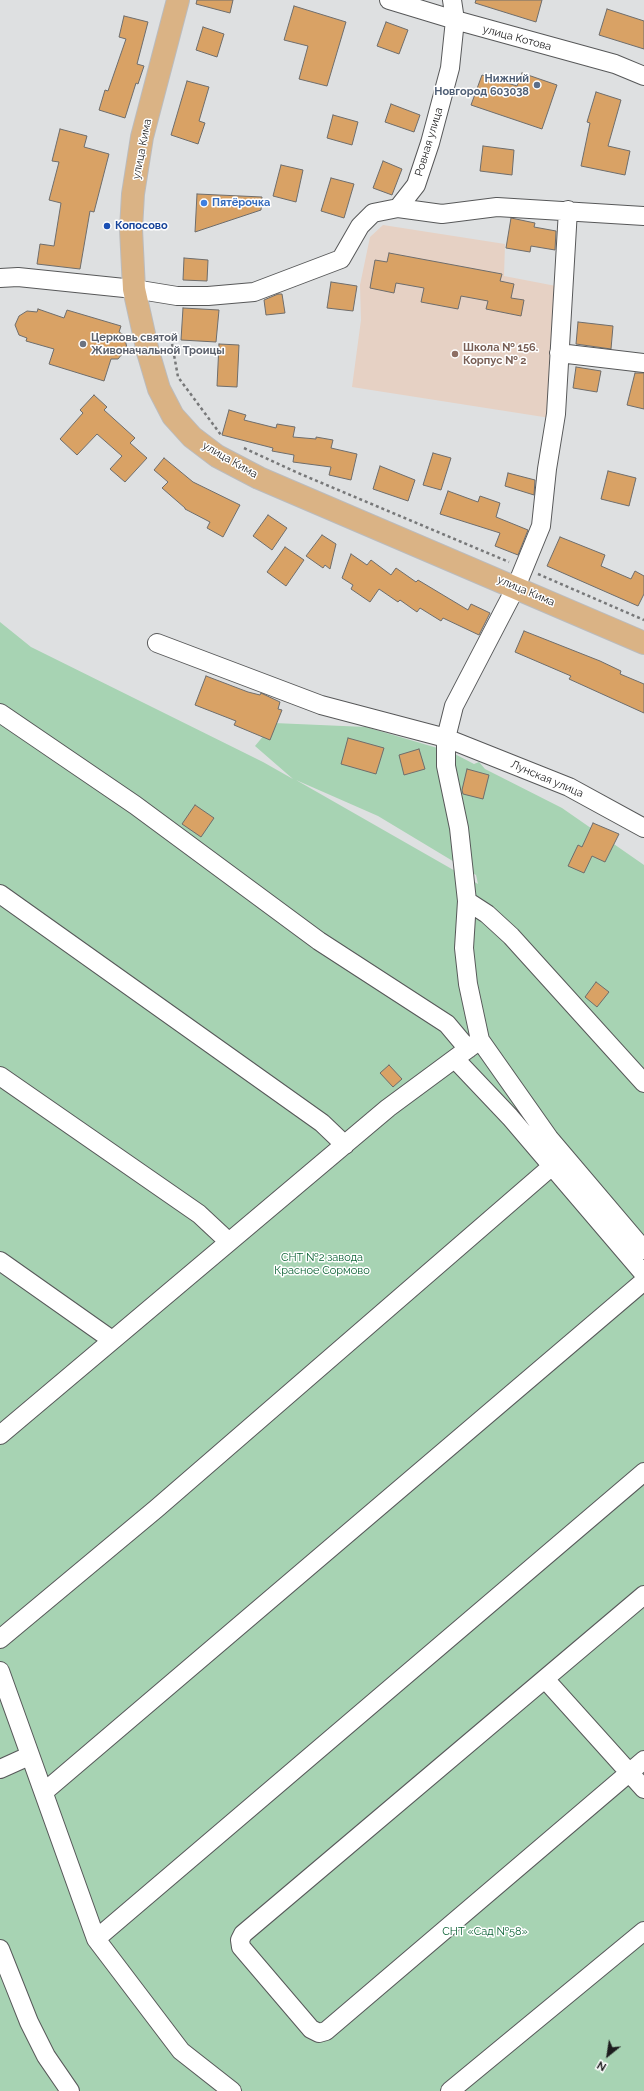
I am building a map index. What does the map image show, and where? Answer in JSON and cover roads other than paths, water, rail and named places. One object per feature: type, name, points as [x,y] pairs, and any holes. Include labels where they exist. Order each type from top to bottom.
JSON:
[{"type":"main road","name":"улица Кима","points":[[178,0],[142,137],[133,194],[131,229],[134,289],[148,352],[159,390],[173,416],[192,437],[217,456],[259,478],[520,578],[644,643]]},
{"type":"street","name":"улица Котова","points":[[389,0],[455,20],[615,64],[644,76]]},
{"type":"street","name":"Ровная улица","points":[[398,208],[416,185],[430,143],[450,68],[455,20],[452,0]]},
{"type":"street","points":[[0,278],[18,277],[134,289],[177,296],[208,296],[254,292],[341,259],[360,226],[373,213],[398,208],[442,214],[496,207],[568,210],[610,215],[644,216]]},
{"type":"street","points":[[568,210],[556,414],[547,469],[541,526],[520,578],[454,706],[446,738],[446,766],[459,828],[467,901],[464,948],[468,984],[468,1050],[510,1117],[551,1167],[644,1274]]},
{"type":"street","points":[[559,353],[644,363]]},
{"type":"street","name":"Лунская улица","points":[[157,643],[321,705],[446,738],[569,787],[644,828]]},
{"type":"street","points":[[0,713],[135,805],[319,940],[447,1024],[468,1050],[550,1138],[644,1250]]},
{"type":"street","points":[[0,894],[322,1123],[345,1145]]},
{"type":"street","points":[[467,901],[487,914],[511,936],[644,1083]]},
{"type":"street","points":[[0,1435],[388,1108],[468,1050]]},
{"type":"street","points":[[0,1076],[199,1214],[229,1242]]},
{"type":"street","points":[[0,1639],[156,1509],[551,1167]]},
{"type":"street","points":[[0,1261],[112,1340]]},
{"type":"street","points":[[44,1792],[644,1282]]},
{"type":"street","points":[[96,1939],[644,1472]]},
{"type":"street","points":[[644,1595],[243,1934],[240,1940],[241,1947],[311,2029],[319,2033],[326,2031],[644,1760]]},
{"type":"street","points":[[0,1671],[29,1756],[44,1792],[96,1939],[181,2051],[232,2091]]},
{"type":"street","points":[[545,1679],[644,1789]]},
{"type":"street","points":[[0,1769],[29,1756]]},
{"type":"street","points":[[450,2091],[644,1931]]},
{"type":"street","points":[[0,1949],[29,2022],[46,2056],[70,2091]]},
{"type":"place","name":"Нижний Новгород 603038","points":[[537,85]]},
{"type":"place","name":"Пятёрочка","points":[[204,203]]},
{"type":"place","name":"Копосово","points":[[107,226]]},
{"type":"place","name":"Церковь святой Живоначальной Троицы","points":[[83,344]]},
{"type":"place","name":"Школа № 156. Корпус № 2","points":[[455,354]]},
{"type":"park label","name":"СНТ №2 завода Красное Сормово","points":[[322,1264]]},
{"type":"park label","name":"СНТ «Сад №58»","points":[[485,1932]]}]
